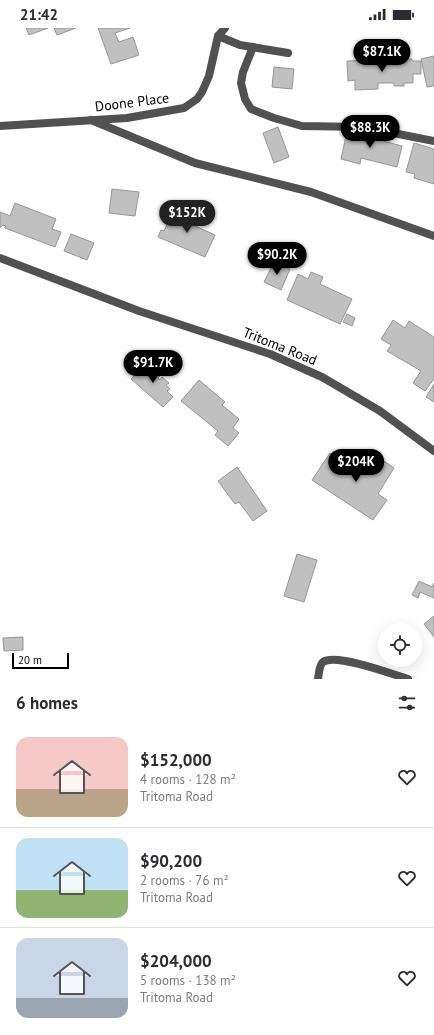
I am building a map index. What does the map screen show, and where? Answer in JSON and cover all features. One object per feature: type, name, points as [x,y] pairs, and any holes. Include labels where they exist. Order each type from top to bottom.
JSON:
[{"type":"street","points":[[225,28],[218,36],[230,42],[288,53]]},
{"type":"street","name":"Doone Place","points":[[0,126],[127,118],[184,108],[196,99],[202,92],[209,76],[218,36]]},
{"type":"street","points":[[253,47],[243,72],[241,83],[242,91],[251,108],[274,118],[302,126],[363,127],[434,141]]},
{"type":"street","points":[[91,120],[195,163],[311,192],[434,236]]},
{"type":"street","name":"Tritoma Road","points":[[0,258],[139,311],[270,354],[322,377],[380,411],[434,451]]},
{"type":"street","points":[[318,679],[320,664],[331,659],[351,662],[408,679]]},
{"type":"building","points":[[26,28],[48,28],[29,35]]},
{"type":"building","points":[[54,28],[76,28],[57,35]]},
{"type":"building","points":[[98,28],[130,28],[115,33],[119,42],[133,37],[139,55],[111,64]]},
{"type":"building","points":[[434,56],[434,86],[427,87],[421,59]]},
{"type":"building","points":[[412,59],[412,61],[421,61],[421,74],[413,74],[413,83],[404,83],[404,86],[394,86],[394,83],[378,83],[378,89],[355,90],[355,80],[348,81],[347,61]]},
{"type":"building","points":[[274,67],[294,69],[292,89],[272,87]]},
{"type":"building","points":[[278,127],[289,157],[274,163],[263,133]]},
{"type":"building","points":[[347,131],[365,136],[366,131],[384,135],[383,141],[402,146],[397,167],[361,158],[360,164],[341,159]]},
{"type":"building","points":[[414,143],[434,149],[434,184],[414,178],[415,174],[406,172]]},
{"type":"building","points":[[112,189],[139,192],[135,216],[109,213]]},
{"type":"building","points":[[15,203],[56,219],[52,229],[61,232],[55,247],[5,228],[6,226],[3,225],[0,228],[0,212],[10,216]]},
{"type":"building","points":[[182,209],[197,216],[193,225],[215,235],[205,257],[158,237],[161,230],[164,231],[171,216],[178,218]]},
{"type":"building","points":[[71,234],[94,243],[87,260],[64,251]]},
{"type":"building","points":[[274,262],[290,269],[281,290],[264,282]]},
{"type":"building","points":[[311,272],[323,277],[320,284],[352,299],[340,324],[287,300],[298,274],[308,279]]},
{"type":"building","points":[[347,314],[355,318],[352,326],[343,322]]},
{"type":"building","points":[[393,320],[405,328],[409,321],[434,337],[434,379],[425,391],[413,383],[421,371],[387,351],[391,345],[381,339]]},
{"type":"building","points":[[148,361],[162,374],[158,378],[160,380],[162,377],[169,383],[166,385],[170,389],[167,391],[173,397],[163,407],[131,379]]},
{"type":"building","points":[[199,380],[225,402],[222,405],[239,419],[233,428],[239,433],[228,446],[215,435],[218,431],[181,401]]},
{"type":"building","points":[[434,384],[434,402],[426,397]]},
{"type":"building","points":[[330,453],[357,472],[366,458],[370,461],[374,454],[394,468],[378,494],[387,500],[373,520],[312,480]]},
{"type":"building","points":[[237,467],[267,511],[253,521],[239,502],[235,504],[218,481]]},
{"type":"building","points":[[297,554],[317,560],[304,602],[284,596]]},
{"type":"building","points":[[419,581],[432,587],[434,583],[434,598],[420,592],[418,598],[412,595]]},
{"type":"building","points":[[434,616],[434,637],[424,624]]},
{"type":"building","points":[[23,637],[23,650],[4,651],[3,638]]}]
